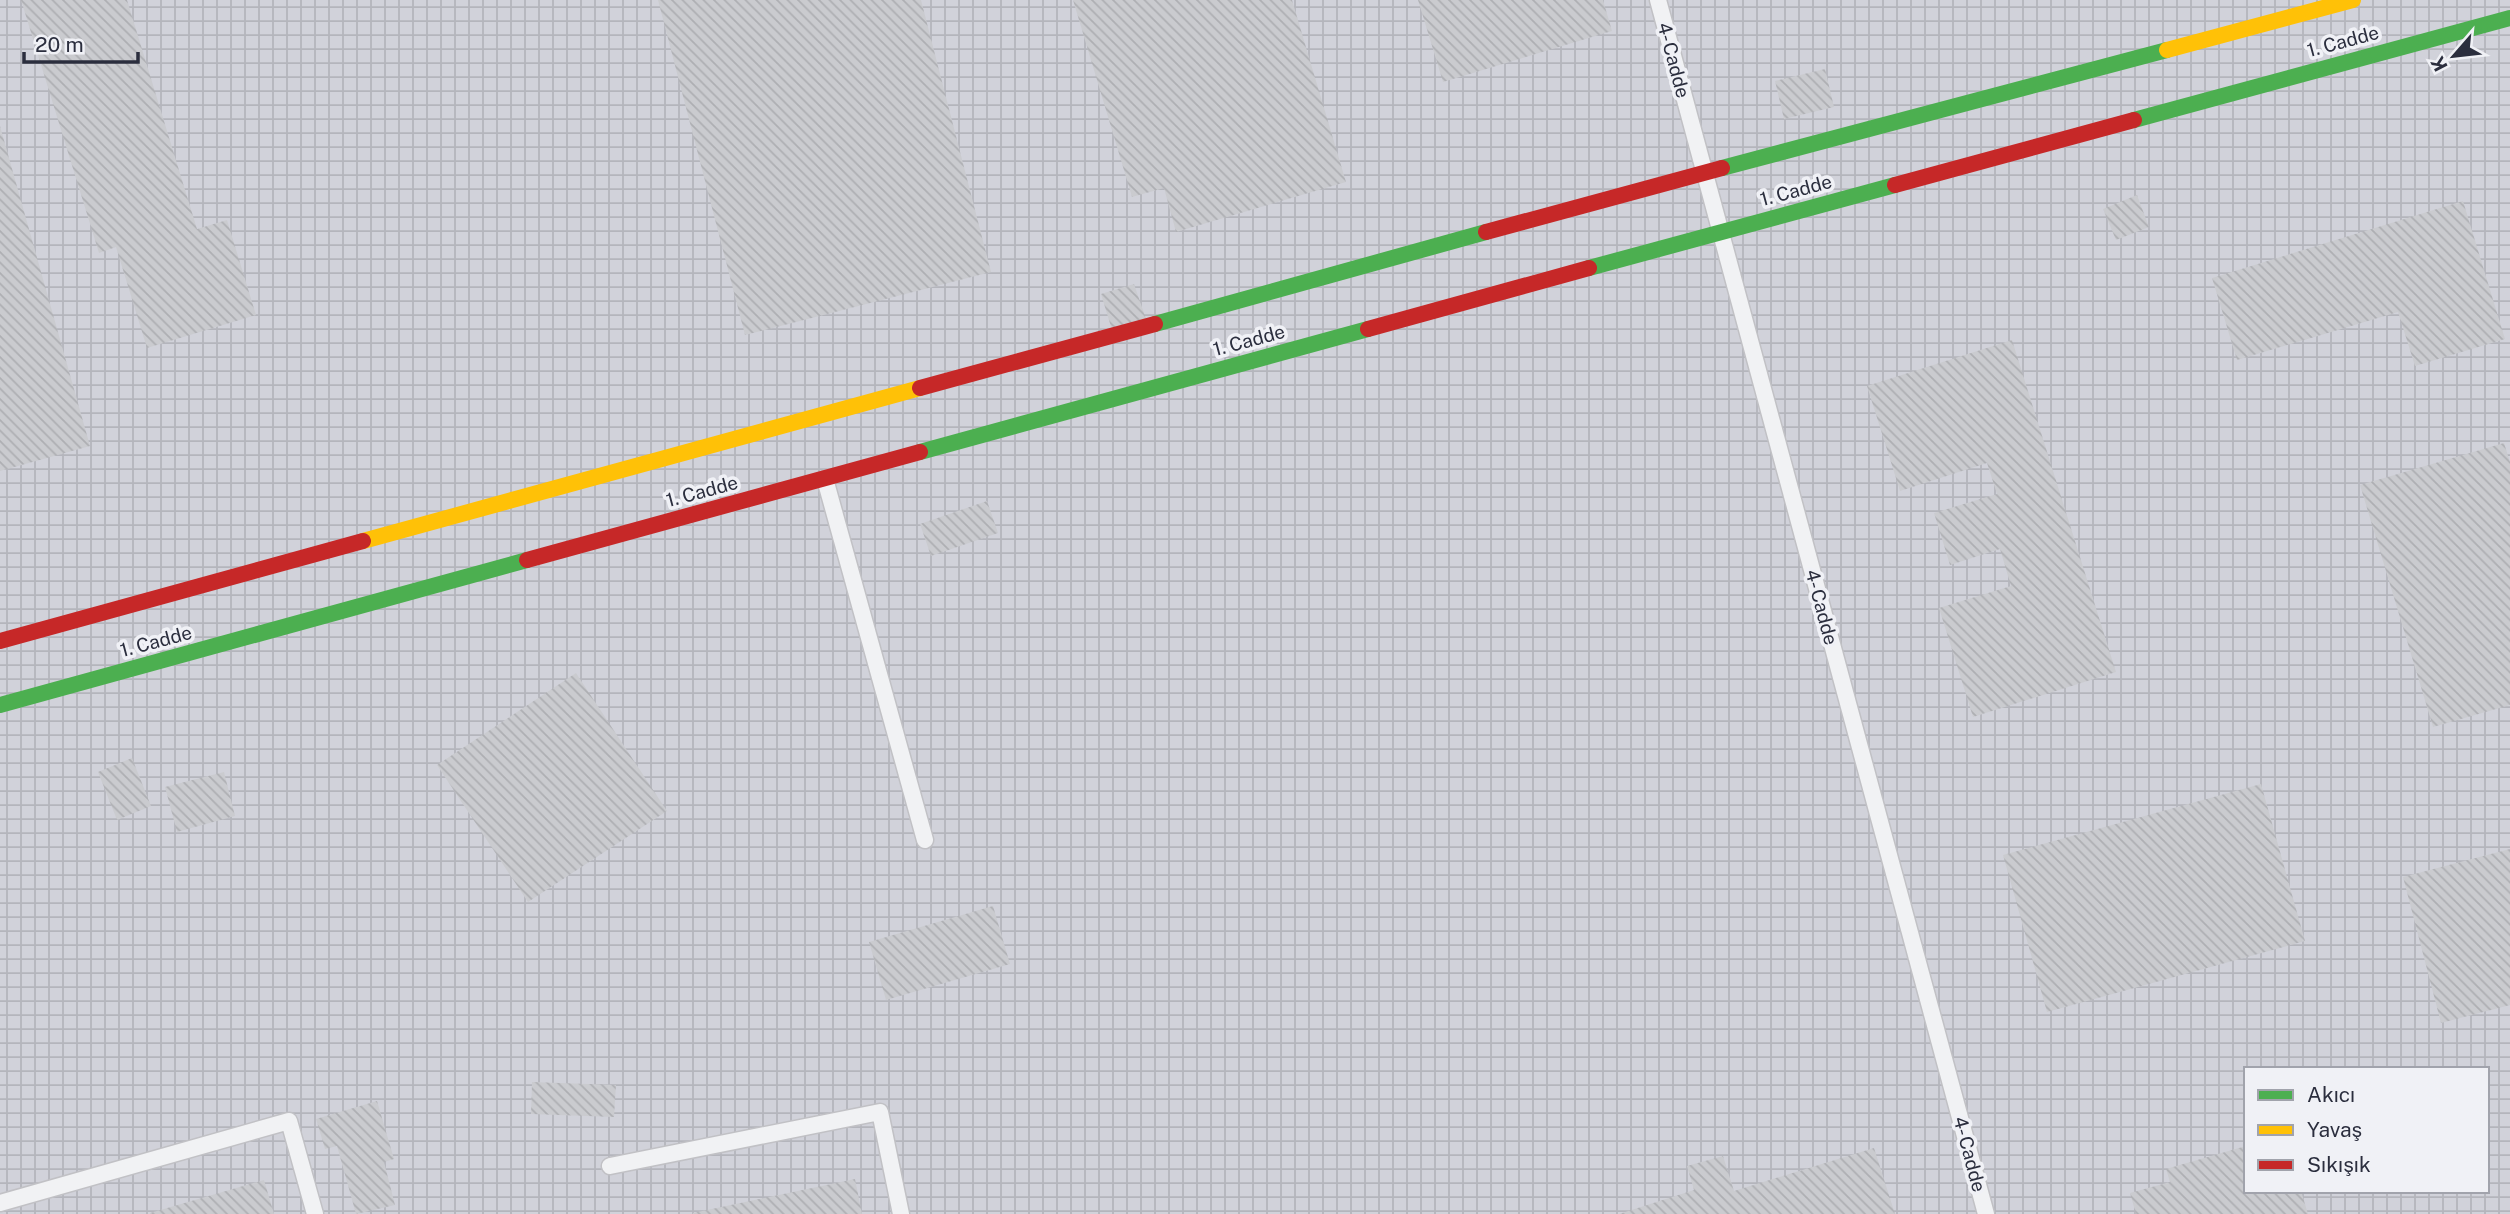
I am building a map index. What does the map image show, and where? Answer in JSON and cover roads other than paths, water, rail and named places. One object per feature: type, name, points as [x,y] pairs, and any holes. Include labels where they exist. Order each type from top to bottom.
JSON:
[{"type":"street","points":[[0,641],[1706,172],[2353,0]]},
{"type":"street","name":"1. Cadde","points":[[0,705],[1720,232],[2510,18]]},
{"type":"lane","name":"4- Cadde","points":[[1658,0],[1986,1214]]},
{"type":"lane","points":[[825,479],[925,840]]},
{"type":"lane","points":[[610,1166],[880,1112],[901,1214]]},
{"type":"lane","points":[[0,1203],[289,1121],[315,1214]]}]
